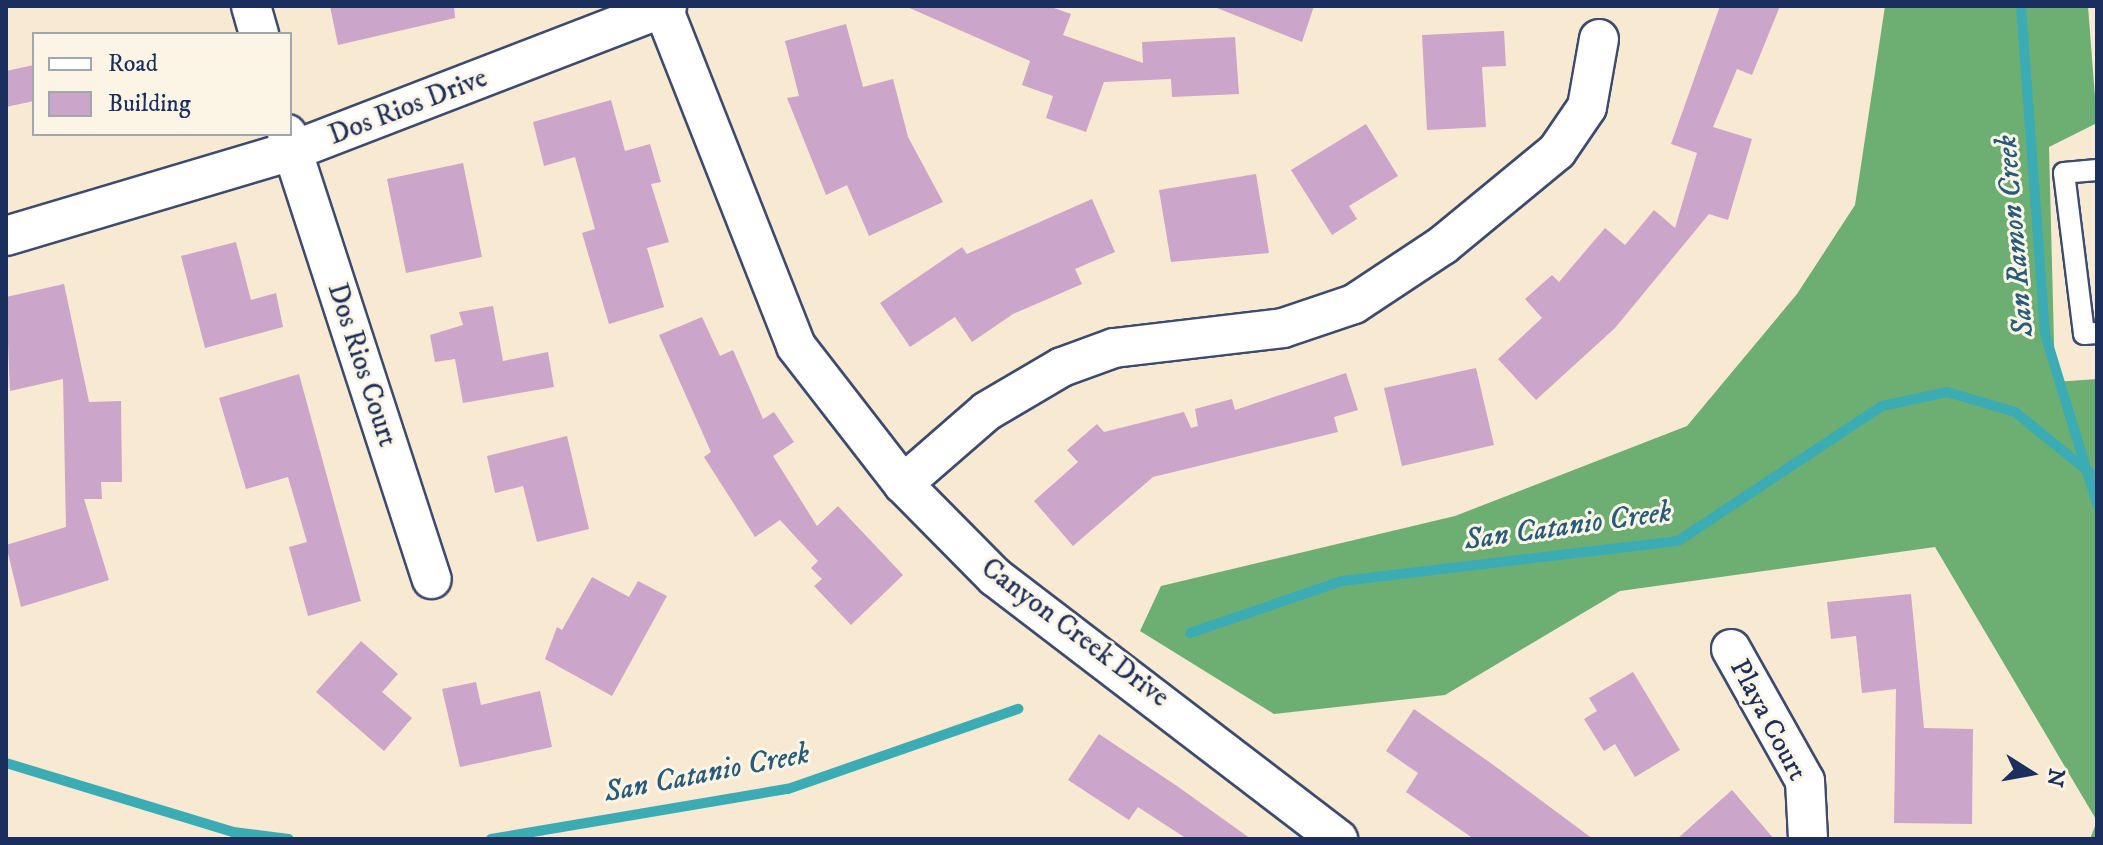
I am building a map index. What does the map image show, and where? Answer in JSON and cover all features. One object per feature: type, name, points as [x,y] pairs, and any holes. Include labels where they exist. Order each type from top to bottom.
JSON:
[{"type":"street","points":[[251,6],[258,32]]},
{"type":"street","name":"Dos Rios Drive","points":[[6,236],[289,143],[665,7]]},
{"type":"street","name":"Canyon Creek Drive","points":[[665,7],[796,346],[903,484],[995,577],[1338,839]]},
{"type":"street","points":[[903,484],[987,411],[1062,367],[1127,346],[1283,328],[1354,304],[1443,245],[1557,151],[1587,107],[1599,39]]},
{"type":"street","name":"Dos Rios Court","points":[[289,143],[432,579]]},
{"type":"street","name":"Playa Court","points":[[1731,649],[1805,781],[1808,839]]},
{"type":"lane","points":[[2097,170],[2064,173],[2084,334],[2097,333]]},
{"type":"green space","points":[[1885,6],[2088,6],[2097,123],[2049,147],[2055,382],[2097,379],[2097,821],[1935,547],[1620,591],[1445,695],[1274,714],[1140,631],[1161,586],[1455,516],[1687,426],[1797,294],[1855,205]]},
{"type":"green space","points":[[2097,821],[2097,839],[2090,839]]},
{"type":"building","points":[[330,6],[454,6],[455,18],[338,45]]},
{"type":"building","points":[[905,6],[1048,6],[1071,14],[1063,35],[1143,63],[1142,42],[1235,37],[1239,94],[1172,97],[1171,79],[1104,82],[1086,132],[1046,118],[1053,96],[1022,85],[1030,61]]},
{"type":"building","points":[[1212,6],[1314,6],[1302,42]]},
{"type":"building","points":[[1720,6],[1780,6],[1752,75],[1737,69],[1713,127],[1752,139],[1728,220],[1709,214],[1615,328],[1536,400],[1498,359],[1542,318],[1525,299],[1552,275],[1559,282],[1605,228],[1625,245],[1654,210],[1675,228],[1697,153],[1671,144]]},
{"type":"building","points":[[846,24],[863,87],[893,79],[908,137],[943,202],[869,236],[847,185],[826,195],[787,98],[799,96],[785,41]]},
{"type":"building","points":[[1504,31],[1506,66],[1482,67],[1486,127],[1427,130],[1422,35]]},
{"type":"building","points":[[32,65],[32,101],[6,107],[6,71]]},
{"type":"building","points":[[611,100],[625,151],[650,144],[661,182],[651,184],[669,242],[647,248],[664,307],[609,324],[582,233],[595,229],[575,157],[544,166],[533,122]]},
{"type":"building","points":[[1366,124],[1398,176],[1349,206],[1357,219],[1332,235],[1291,170]]},
{"type":"building","points":[[463,163],[482,257],[406,273],[387,179]]},
{"type":"building","points":[[1256,174],[1269,253],[1171,262],[1159,190]]},
{"type":"building","points":[[1092,199],[1115,252],[1075,269],[1082,284],[1013,314],[972,342],[955,317],[910,347],[880,303],[962,247],[967,254]]},
{"type":"building","points":[[236,242],[251,300],[276,293],[283,327],[205,348],[181,256]]},
{"type":"building","points":[[64,284],[89,402],[121,401],[122,482],[101,482],[102,499],[84,499],[109,580],[21,607],[6,545],[66,527],[63,379],[10,391],[6,297]]},
{"type":"building","points":[[493,306],[503,361],[548,352],[554,387],[463,403],[455,359],[435,362],[430,335],[463,325],[459,312]]},
{"type":"building","points":[[702,317],[720,356],[733,350],[763,419],[774,412],[794,442],[773,456],[817,526],[838,506],[903,575],[851,625],[814,586],[822,579],[811,568],[818,561],[780,520],[755,537],[704,457],[711,452],[659,335]]},
{"type":"building","points":[[1476,368],[1494,445],[1402,466],[1384,388]]},
{"type":"building","points":[[1346,373],[1358,410],[1334,417],[1338,432],[1153,477],[1073,546],[1034,501],[1078,462],[1067,450],[1097,424],[1104,432],[1184,412],[1191,428],[1198,426],[1195,409],[1232,399],[1235,410]]},
{"type":"building","points":[[299,374],[361,601],[308,616],[289,547],[307,542],[288,477],[246,489],[219,398]]},
{"type":"building","points":[[567,436],[589,529],[537,542],[523,486],[495,493],[487,456]]},
{"type":"building","points":[[592,577],[629,597],[638,581],[667,596],[612,696],[545,659],[557,627],[562,630]]},
{"type":"building","points":[[1911,594],[1924,728],[1973,729],[1972,824],[1894,823],[1896,689],[1862,693],[1856,636],[1831,639],[1827,602]]},
{"type":"building","points":[[361,641],[398,674],[382,692],[412,718],[384,751],[316,692]]},
{"type":"building","points":[[1633,672],[1680,750],[1635,777],[1615,744],[1604,751],[1584,719],[1597,711],[1589,698]]},
{"type":"building","points":[[476,682],[481,705],[540,691],[552,747],[460,767],[442,689]]},
{"type":"building","points":[[1414,709],[1593,839],[1474,839],[1406,792],[1418,773],[1386,751]]},
{"type":"building","points":[[1099,734],[1251,839],[1187,839],[1138,807],[1129,820],[1068,780]]},
{"type":"building","points":[[1732,790],[1774,839],[1677,839]]},
{"type":"waterway","name":"San Ramon Creek","points":[[2021,6],[2045,334],[2097,504]]},
{"type":"waterway","name":"San Catanio Creek","points":[[1190,633],[1342,581],[1678,541],[1882,406],[1947,392],[2015,412],[2090,473]]},
{"type":"waterway","name":"San Catanio Creek","points":[[491,839],[788,789],[1018,709]]},
{"type":"waterway","name":"San Catanio Creek","points":[[6,763],[233,832],[289,839]]}]
